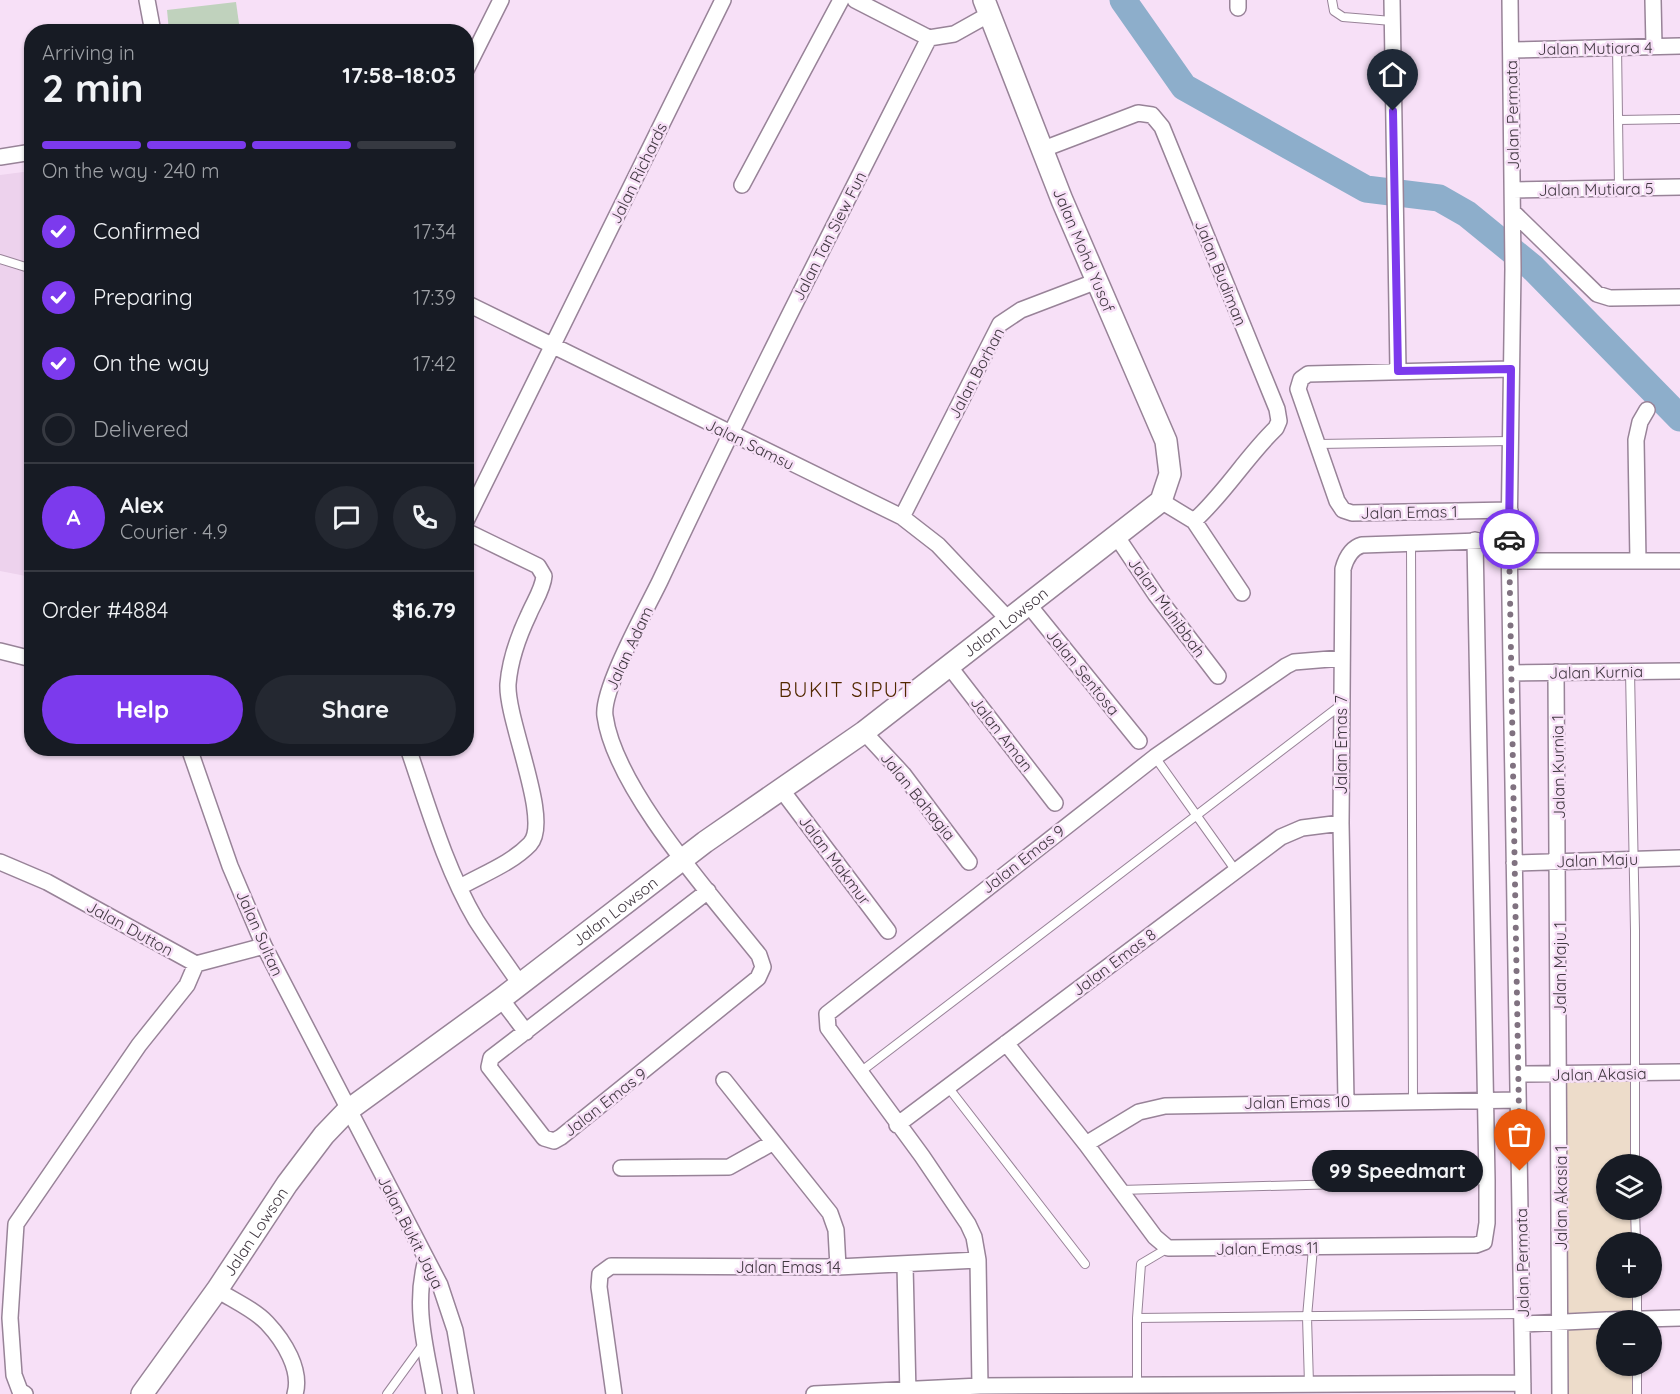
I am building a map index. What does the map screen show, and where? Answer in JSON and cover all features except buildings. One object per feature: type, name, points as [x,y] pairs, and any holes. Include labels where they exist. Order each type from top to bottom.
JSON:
[{"type":"street","points":[[147,0],[152,24]]},
{"type":"street","points":[[474,54],[501,0]]},
{"type":"street","name":"Jalan Richards","points":[[474,505],[723,0]]},
{"type":"street","points":[[742,184],[841,0]]},
{"type":"street","points":[[855,0],[929,38],[954,34],[986,8]]},
{"type":"street","points":[[1392,0],[1398,371]]},
{"type":"street","name":"Jalan Permata","points":[[1510,0],[1513,269],[1509,540],[1523,1389]]},
{"type":"street","points":[[1653,0],[1654,46]]},
{"type":"street","name":"Jalan Mohd Yusof","points":[[986,8],[1041,150],[1166,441],[1170,474],[1161,501]]},
{"type":"street","name":"Jalan Tan Siew Fun","points":[[729,434],[929,38]]},
{"type":"street","name":"Jalan Mutiara 4","points":[[1511,50],[1680,46]]},
{"type":"street","name":"Jalan Budiman","points":[[1041,150],[1138,113],[1152,115],[1162,127],[1277,410],[1279,421],[1276,428],[1245,460],[1210,506],[1194,521]]},
{"type":"street","points":[[0,157],[24,153]]},
{"type":"street","name":"Jalan Mutiara 5","points":[[1513,190],[1680,187]]},
{"type":"street","points":[[1513,212],[1597,294],[1610,298],[1680,297]]},
{"type":"street","name":"Jalan Borhan","points":[[902,517],[1000,324],[1022,310],[1097,281]]},
{"type":"street","name":"Jalan Samsu","points":[[474,307],[902,517],[938,545],[1008,619]]},
{"type":"street","points":[[1318,444],[1298,389],[1301,379],[1308,374],[1511,369]]},
{"type":"street","points":[[1638,561],[1635,440],[1647,410]]},
{"type":"street","name":"Jalan Adam","points":[[683,859],[639,797],[617,754],[604,708],[619,668],[729,434]]},
{"type":"street","name":"Jalan Emas 1","points":[[1318,444],[1337,501],[1343,510],[1352,513],[1509,510]]},
{"type":"street","points":[[1161,501],[1194,521],[1242,593]]},
{"type":"street","name":"Jalan Lowson","points":[[142,1394],[217,1290],[287,1184],[324,1135],[347,1111],[501,999],[683,859],[864,732],[1161,501]]},
{"type":"street","points":[[460,887],[518,853],[530,844],[537,830],[532,791],[511,718],[508,687],[512,655],[544,576],[538,566],[474,535]]},
{"type":"street","name":"Jalan Muhibbah","points":[[1117,537],[1151,588],[1218,676]]},
{"type":"street","name":"Jalan Emas 11","points":[[1168,1248],[1476,1245],[1484,1242],[1487,1223],[1487,1180],[1484,1099],[1480,686],[1475,540]]},
{"type":"street","name":"Jalan Emas 7","points":[[1346,1101],[1341,705],[1343,569],[1346,558],[1356,546],[1362,545],[1509,540]]},
{"type":"street","points":[[1510,561],[1680,561]]},
{"type":"street","name":"Jalan Sentosa","points":[[1028,604],[1139,741]]},
{"type":"street","points":[[0,651],[24,657]]},
{"type":"street","name":"Jalan Emas 9","points":[[980,1386],[978,1260],[974,1237],[968,1224],[922,1156],[897,1125],[828,1028],[827,1014],[1155,757],[1286,666],[1294,662],[1342,658]]},
{"type":"street","name":"Jalan Aman","points":[[949,666],[1055,803]]},
{"type":"street","name":"Jalan Kurnia","points":[[1511,673],[1680,671]]},
{"type":"street","name":"Jalan Kurnia 1","points":[[1556,672],[1559,861]]},
{"type":"street","name":"Jalan Bahagia","points":[[864,732],[915,789],[969,862]]},
{"type":"street","name":"Jalan Sultan","points":[[192,756],[230,866],[264,946],[347,1111]]},
{"type":"street","points":[[411,756],[430,814],[460,887],[476,919],[520,984]]},
{"type":"street","name":"Jalan Makmur","points":[[781,789],[888,931]]},
{"type":"street","name":"Jalan Emas 8","points":[[897,1125],[1292,831],[1341,823]]},
{"type":"street","name":"Jalan Maju","points":[[1514,863],[1680,858]]},
{"type":"street","name":"Jalan Emas 9","points":[[683,859],[759,955],[763,968],[758,978],[554,1141],[544,1138],[489,1067],[491,1058],[708,891]]},
{"type":"street","name":"Jalan Maju 1","points":[[1559,861],[1560,1075]]},
{"type":"street","name":"Jalan Dutton","points":[[0,862],[47,882],[196,964]]},
{"type":"street","points":[[25,1394],[20,1391],[14,1375],[10,1318],[16,1224],[139,1045],[187,985],[196,964],[264,946]]},
{"type":"street","points":[[501,999],[526,1032]]},
{"type":"street","points":[[1006,1043],[1086,1144],[1155,1237],[1168,1248]]},
{"type":"street","name":"Jalan Akasia","points":[[1518,1074],[1680,1072]]},
{"type":"street","name":"Jalan Akasia 1","points":[[1560,1075],[1560,1394]]},
{"type":"street","points":[[724,1080],[830,1214],[836,1230],[838,1268]]},
{"type":"street","name":"Jalan Emas 10","points":[[1086,1144],[1151,1107],[1346,1101],[1518,1100]]},
{"type":"street","name":"Jalan Bukit Jaya","points":[[347,1111],[440,1285],[455,1330],[466,1394]]},
{"type":"street","points":[[621,1168],[729,1167],[772,1143]]},
{"type":"street","points":[[426,1260],[418,1296],[434,1394]]},
{"type":"street","name":"Jalan Emas 14","points":[[614,1394],[599,1287],[600,1274],[611,1266],[838,1268],[978,1260]]},
{"type":"street","points":[[905,1265],[908,1392]]},
{"type":"street","points":[[217,1290],[267,1322],[285,1347],[294,1367],[298,1384],[295,1394]]},
{"type":"street","points":[[1662,1319],[1680,1318]]},
{"type":"street","points":[[1523,1319],[1560,1322],[1596,1320]]},
{"type":"street","points":[[814,1394],[908,1392],[980,1386],[1309,1384],[1523,1389]]},
{"type":"lane","points":[[1332,0],[1334,11],[1343,17],[1392,21]]},
{"type":"lane","points":[[1617,46],[1619,188]]},
{"type":"lane","points":[[1619,120],[1680,119]]},
{"type":"lane","points":[[0,259],[24,266]]},
{"type":"lane","points":[[1318,444],[1511,441]]},
{"type":"lane","points":[[1411,543],[1413,1100]]},
{"type":"lane","points":[[1630,671],[1635,930],[1635,1154]]},
{"type":"lane","points":[[859,1073],[1341,705]]},
{"type":"lane","points":[[1155,757],[1236,871]]},
{"type":"lane","points":[[948,1087],[1085,1264]]},
{"type":"lane","points":[[1120,1190],[1487,1180]]},
{"type":"lane","points":[[1137,1385],[1137,1318],[1141,1264],[1168,1248]]},
{"type":"lane","points":[[1309,1384],[1307,1317],[1313,1248]]},
{"type":"lane","points":[[1137,1318],[1523,1319]]},
{"type":"lane","points":[[387,1394],[425,1342]]},
{"type":"lane","points":[[1637,1376],[1637,1394]]},
{"type":"shaded area","points":[[24,172],[24,576],[0,571],[0,175]]},
{"type":"shaded area","points":[[1639,1067],[1640,1154],[1596,1154],[1596,1220],[1640,1220],[1640,1232],[1596,1232],[1596,1298],[1641,1298],[1641,1310],[1596,1310],[1596,1376],[1642,1376],[1642,1394],[1555,1394],[1554,1069]]},
{"type":"green space","points":[[236,2],[239,24],[168,24],[167,10]]},
{"type":"waterway","points":[[1123,0],[1184,87],[1366,189],[1439,198],[1467,214],[1532,267],[1680,418]]},
{"type":"way so far","points":[[1509,539],[1520,1171]]},
{"type":"place","name":"99 Speedmart","points":[[1520,1171]]},
{"type":"district","name":"BUKIT SIPUT","points":[[846,690]]},
{"type":"route","points":[[1393,111],[1398,371],[1511,369],[1509,539]]}]
